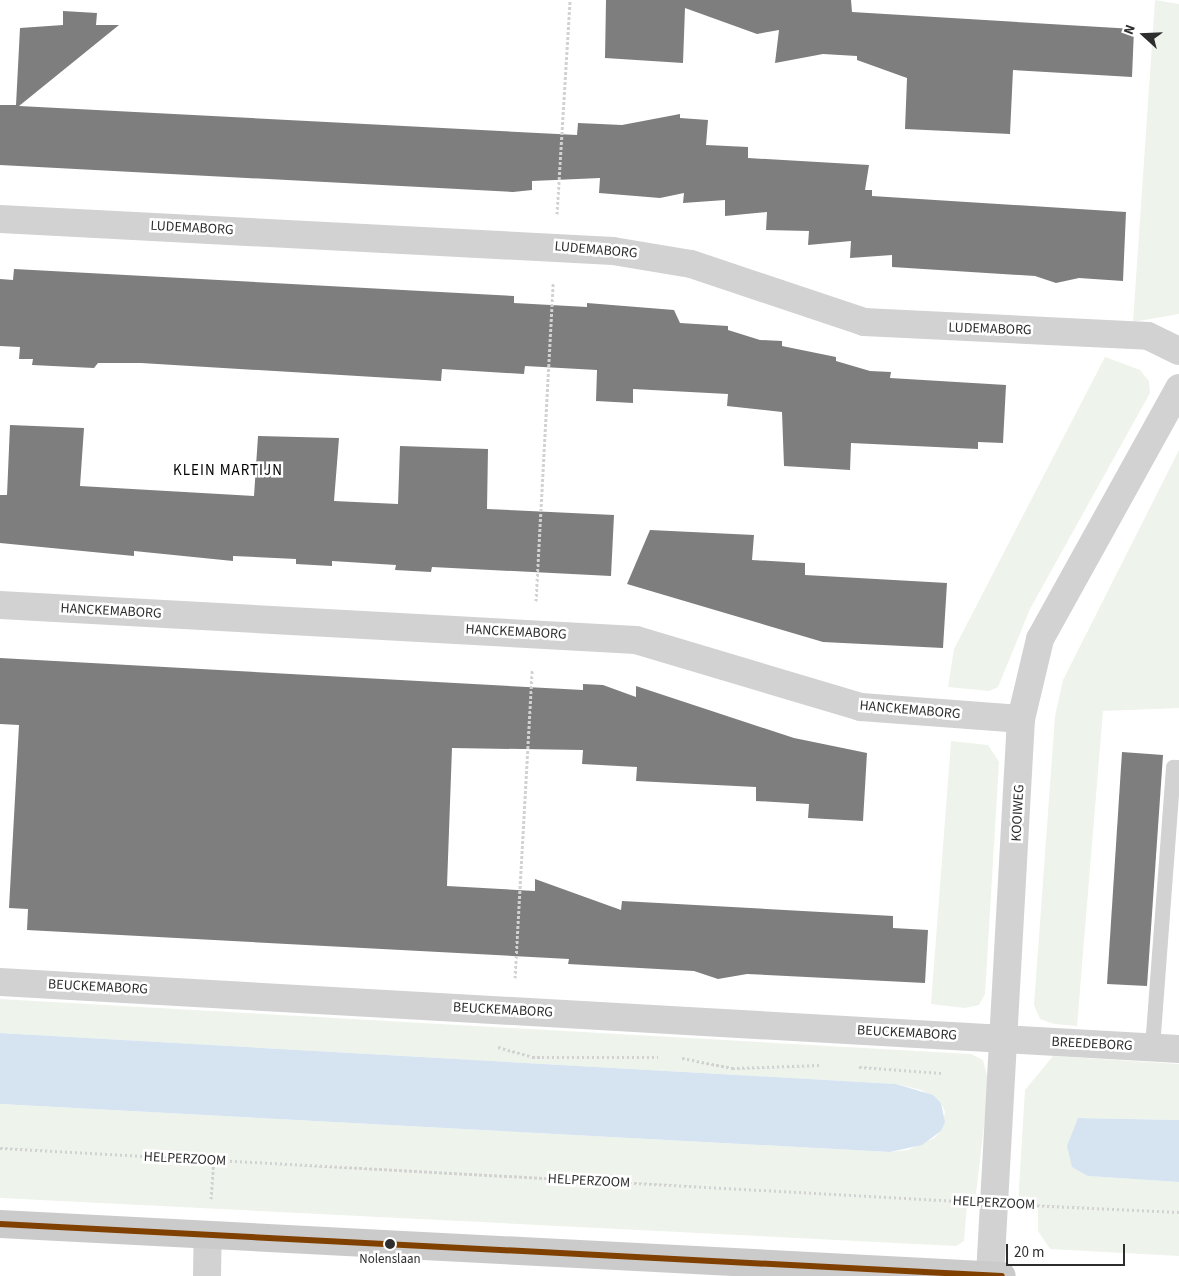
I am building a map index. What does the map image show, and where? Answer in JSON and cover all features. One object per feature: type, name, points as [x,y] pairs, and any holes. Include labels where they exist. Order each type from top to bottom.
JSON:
[{"type":"street","name":"LUDEMABORG","points":[[0,219],[555,246],[691,264],[864,322],[1148,336],[1179,351]]},
{"type":"street","name":"KOOIWEG","points":[[996,1276],[994,1203],[1005,1038],[1021,719],[1040,639],[1179,388]]},
{"type":"street","name":"HANCKEMABORG","points":[[0,605],[636,640],[861,707],[1021,719]]},
{"type":"street","name":"BEUCKEMABORG","points":[[0,982],[1005,1038]]},
{"type":"street","name":"BREEDEBORG","points":[[1005,1038],[1179,1049]]},
{"type":"street","points":[[0,1224],[208,1237],[996,1276]]},
{"type":"street","points":[[207,1276],[208,1237]]},
{"type":"lane","points":[[1152,1047],[1172,767],[1179,767]]},
{"type":"path","points":[[513,1010],[570,0]]},
{"type":"path","name":"HELPERZOOM","points":[[0,1148],[1179,1212]]},
{"type":"shaded area","points":[[1155,0],[1179,4],[1179,314],[1133,322]]},
{"type":"shaded area","points":[[1105,357],[1140,370],[1149,381],[1150,393],[1030,609],[998,687],[989,691],[948,687],[954,649]]},
{"type":"shaded area","points":[[1179,450],[1179,708],[1103,711],[1077,1026],[1054,1024],[1040,1019],[1034,1005],[1055,716],[1063,680]]},
{"type":"shaded area","points":[[951,741],[988,745],[999,762],[985,994],[979,1005],[964,1008],[931,1004]]},
{"type":"shaded area","points":[[0,999],[971,1054],[983,1060],[989,1084],[975,1202],[967,1203],[964,1241],[956,1246],[0,1198],[0,1104],[890,1152],[908,1150],[934,1138],[941,1131],[945,1112],[941,1103],[921,1090],[896,1084],[0,1033]]},
{"type":"shaded area","points":[[1053,1056],[1179,1064],[1179,1120],[1078,1118],[1088,1176],[1179,1182],[1179,1256],[1050,1249],[1038,1231],[1038,1205],[1018,1204],[1025,1090]]},
{"type":"water","points":[[0,1033],[896,1084],[933,1095],[941,1103],[945,1122],[941,1131],[922,1145],[890,1152],[0,1104]]},
{"type":"water","points":[[1078,1118],[1179,1120],[1179,1182],[1088,1176],[1072,1167],[1067,1146]]},
{"type":"building","points":[[606,0],[851,0],[852,12],[1134,29],[1132,77],[1013,70],[1010,134],[905,129],[907,78],[857,60],[857,56],[823,54],[775,63],[779,30],[757,34],[685,8],[683,63],[605,58]]},
{"type":"building","points":[[63,11],[97,13],[96,25],[119,25],[19,106],[577,135],[578,123],[622,125],[680,114],[680,118],[708,120],[706,145],[748,147],[748,158],[869,165],[865,190],[872,190],[872,196],[1126,212],[1123,281],[1079,278],[1056,283],[1035,276],[892,267],[892,255],[850,258],[851,241],[808,245],[809,231],[766,230],[767,212],[725,216],[725,200],[683,203],[684,193],[660,198],[599,193],[600,178],[532,181],[532,190],[513,192],[0,165],[0,105],[16,105],[20,28],[63,25]]},
{"type":"building","points":[[14,269],[514,296],[514,303],[587,307],[587,303],[674,310],[680,323],[728,326],[728,330],[760,340],[782,341],[782,346],[836,357],[836,361],[870,371],[891,372],[890,378],[1006,385],[1003,443],[978,442],[978,449],[851,443],[850,470],[784,466],[782,412],[727,406],[728,394],[633,389],[633,403],[596,401],[597,370],[525,366],[524,374],[442,369],[441,381],[141,363],[98,363],[94,368],[32,365],[33,359],[19,359],[20,347],[0,346],[0,279],[13,280]]},
{"type":"building","points":[[10,425],[84,428],[80,486],[254,496],[258,436],[339,438],[334,501],[398,504],[400,446],[488,449],[487,509],[614,515],[611,576],[432,567],[431,572],[395,570],[396,565],[332,561],[332,566],[296,564],[296,559],[233,556],[233,561],[134,551],[134,556],[0,543],[0,495],[7,495]]},
{"type":"building","points":[[650,530],[754,535],[752,560],[805,563],[805,575],[947,583],[943,648],[823,642],[627,584]]},
{"type":"building","points":[[0,658],[583,690],[583,684],[603,685],[636,697],[636,686],[794,738],[867,753],[863,821],[808,818],[809,804],[756,801],[756,787],[636,781],[637,767],[582,764],[583,750],[452,748],[447,886],[535,891],[535,879],[621,910],[622,901],[893,916],[893,928],[928,930],[925,983],[747,974],[718,979],[694,971],[568,964],[569,959],[27,930],[28,909],[9,908],[19,725],[0,724]]},
{"type":"building","points":[[1122,752],[1163,755],[1147,986],[1107,984]]},
{"type":"transit line","points":[[0,1224],[1002,1276]]},
{"type":"place","name":"Nolenslaan","points":[[390,1244]]},
{"type":"district","name":"KLEIN MARTIJN","points":[[228,471]]}]
